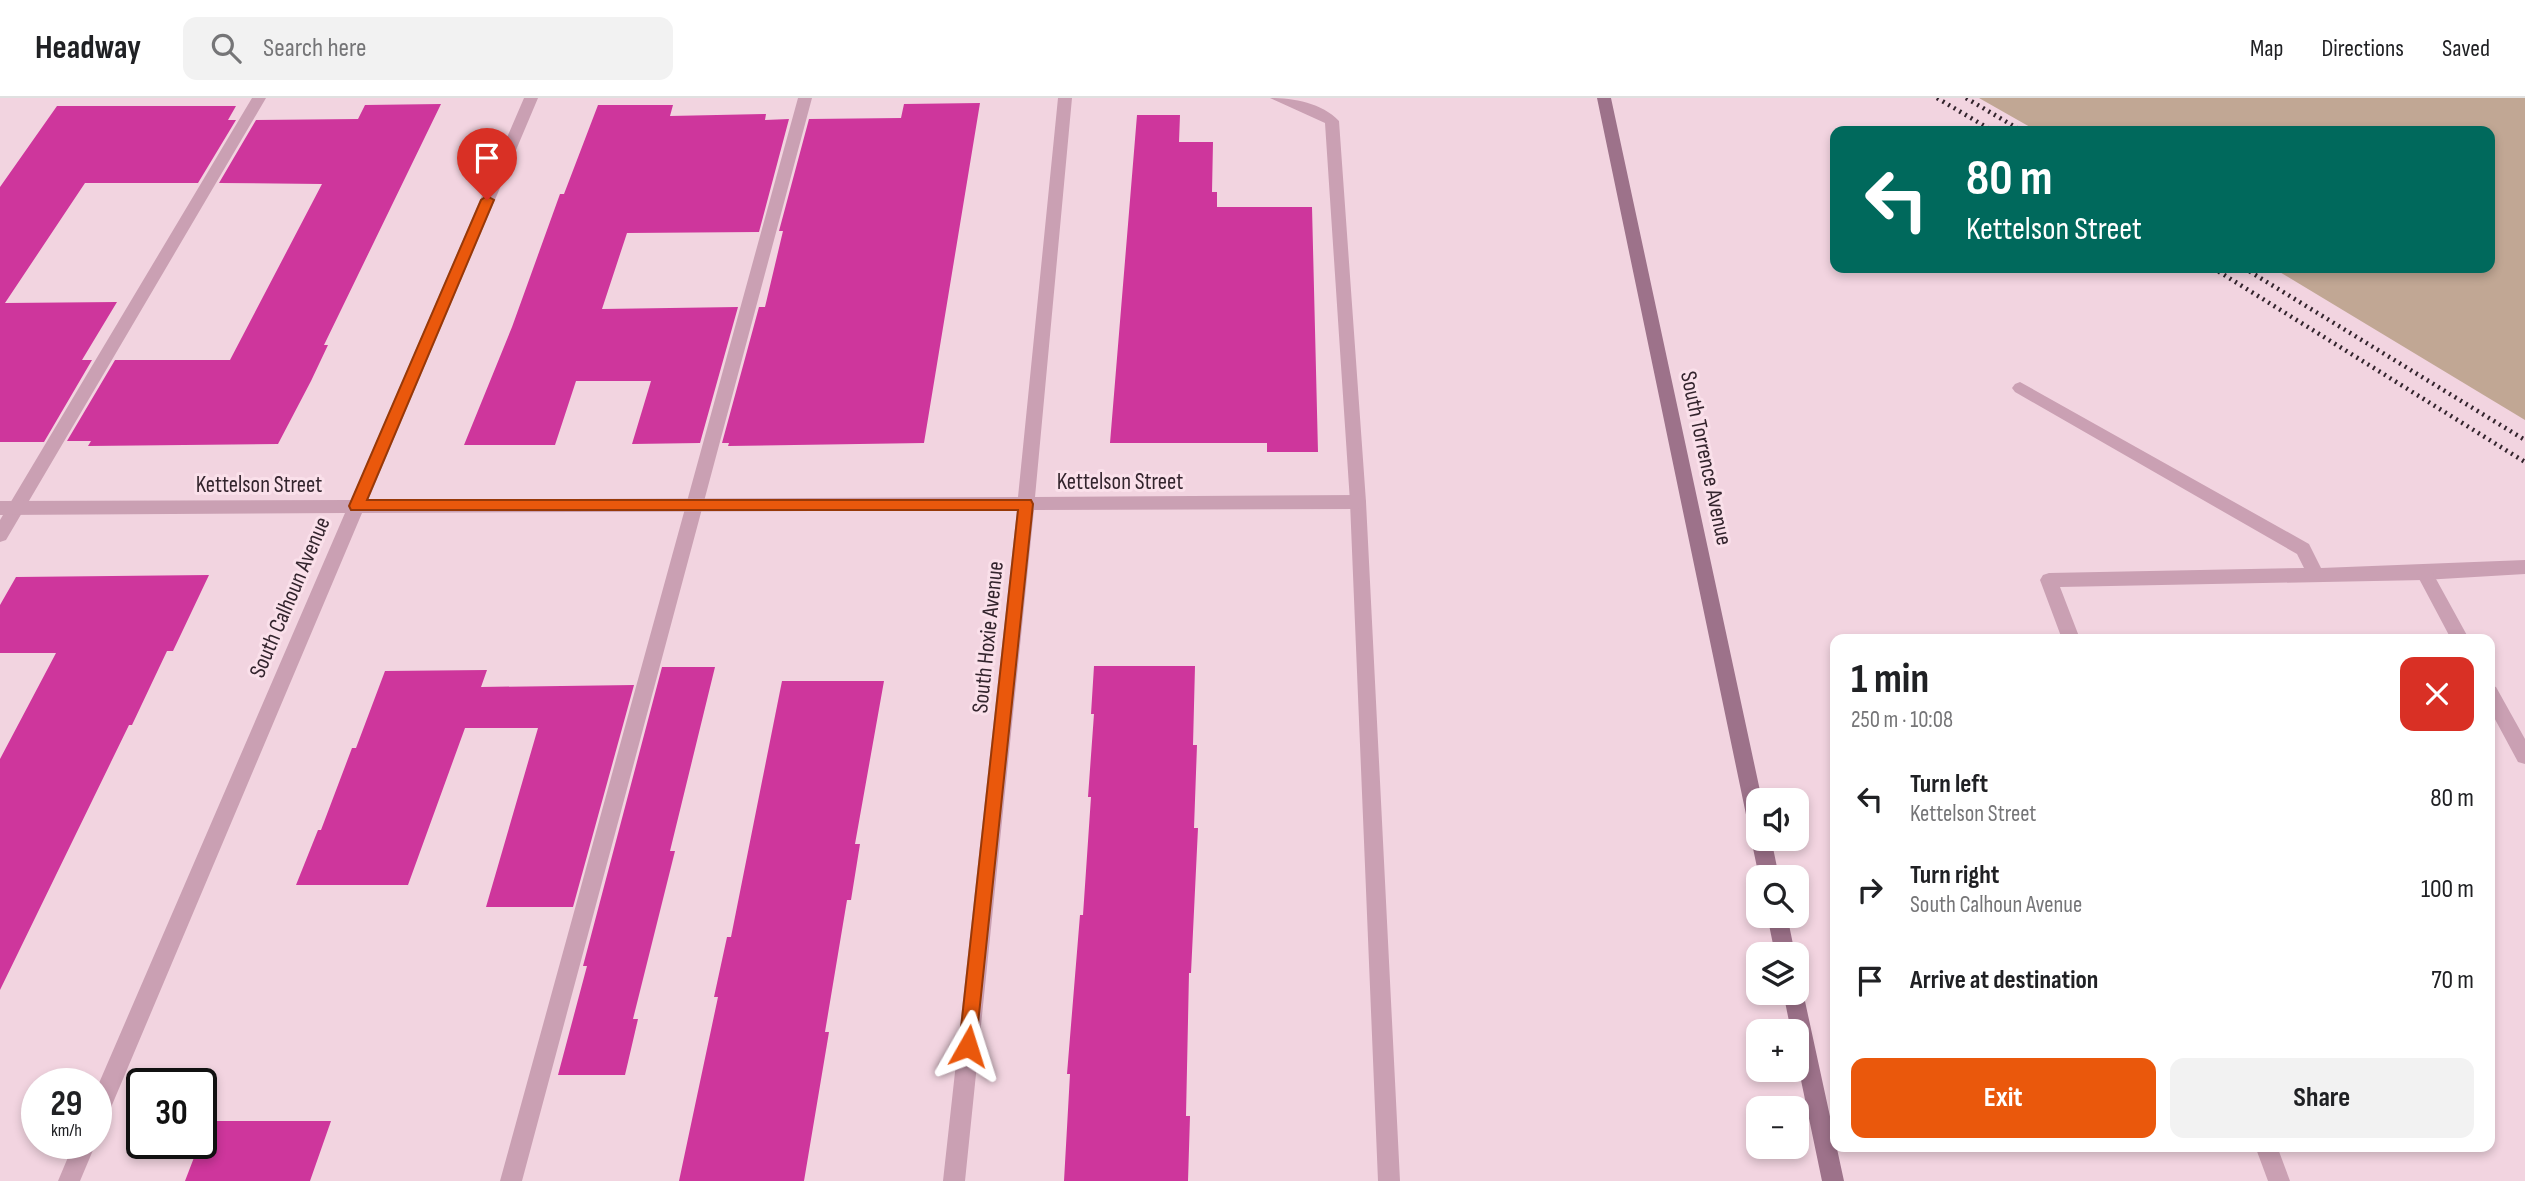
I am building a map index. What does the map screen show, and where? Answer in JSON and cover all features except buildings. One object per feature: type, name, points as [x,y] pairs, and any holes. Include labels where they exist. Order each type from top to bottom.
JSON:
[{"type":"main road","name":"South Torrence Avenue","points":[[1604,98],[1750,788]]},
{"type":"main road","points":[[1796,1005],[1833,1181]]},
{"type":"street","points":[[0,535],[8,508],[259,98]]},
{"type":"street","name":"South Calhoun Avenue","points":[[112,1079],[531,98]]},
{"type":"street","points":[[511,1181],[805,98]]},
{"type":"street","name":"South Hoxie Avenue","points":[[954,1181],[1026,504],[1065,98]]},
{"type":"street","points":[[1278,98],[1303,106],[1332,121],[1358,502],[1390,1181]]},
{"type":"street","points":[[2020,388],[2303,549],[2316,575]]},
{"type":"street","name":"Kettelson Street","points":[[8,508],[1358,502]]},
{"type":"street","points":[[2069,634],[2049,580],[2424,573],[2525,567]]},
{"type":"street","points":[[2424,573],[2457,634]]},
{"type":"street","points":[[2495,702],[2525,756]]},
{"type":"street","points":[[2268,1152],[2279,1181]]},
{"type":"street","points":[[68,1181],[78,1159]]},
{"type":"shaded area","points":[[1979,98],[2525,98],[2525,420],[2281,273],[2495,273],[2495,126],[2028,126]]},
{"type":"railway","points":[[1937,98],[1985,126]]},
{"type":"railway","points":[[1966,98],[2014,126]]},
{"type":"railway","points":[[2221,273],[2525,462]]},
{"type":"railway","points":[[2252,273],[2525,440]]},
{"type":"route","points":[[487,200],[357,506],[1026,504],[968,1046]]}]
